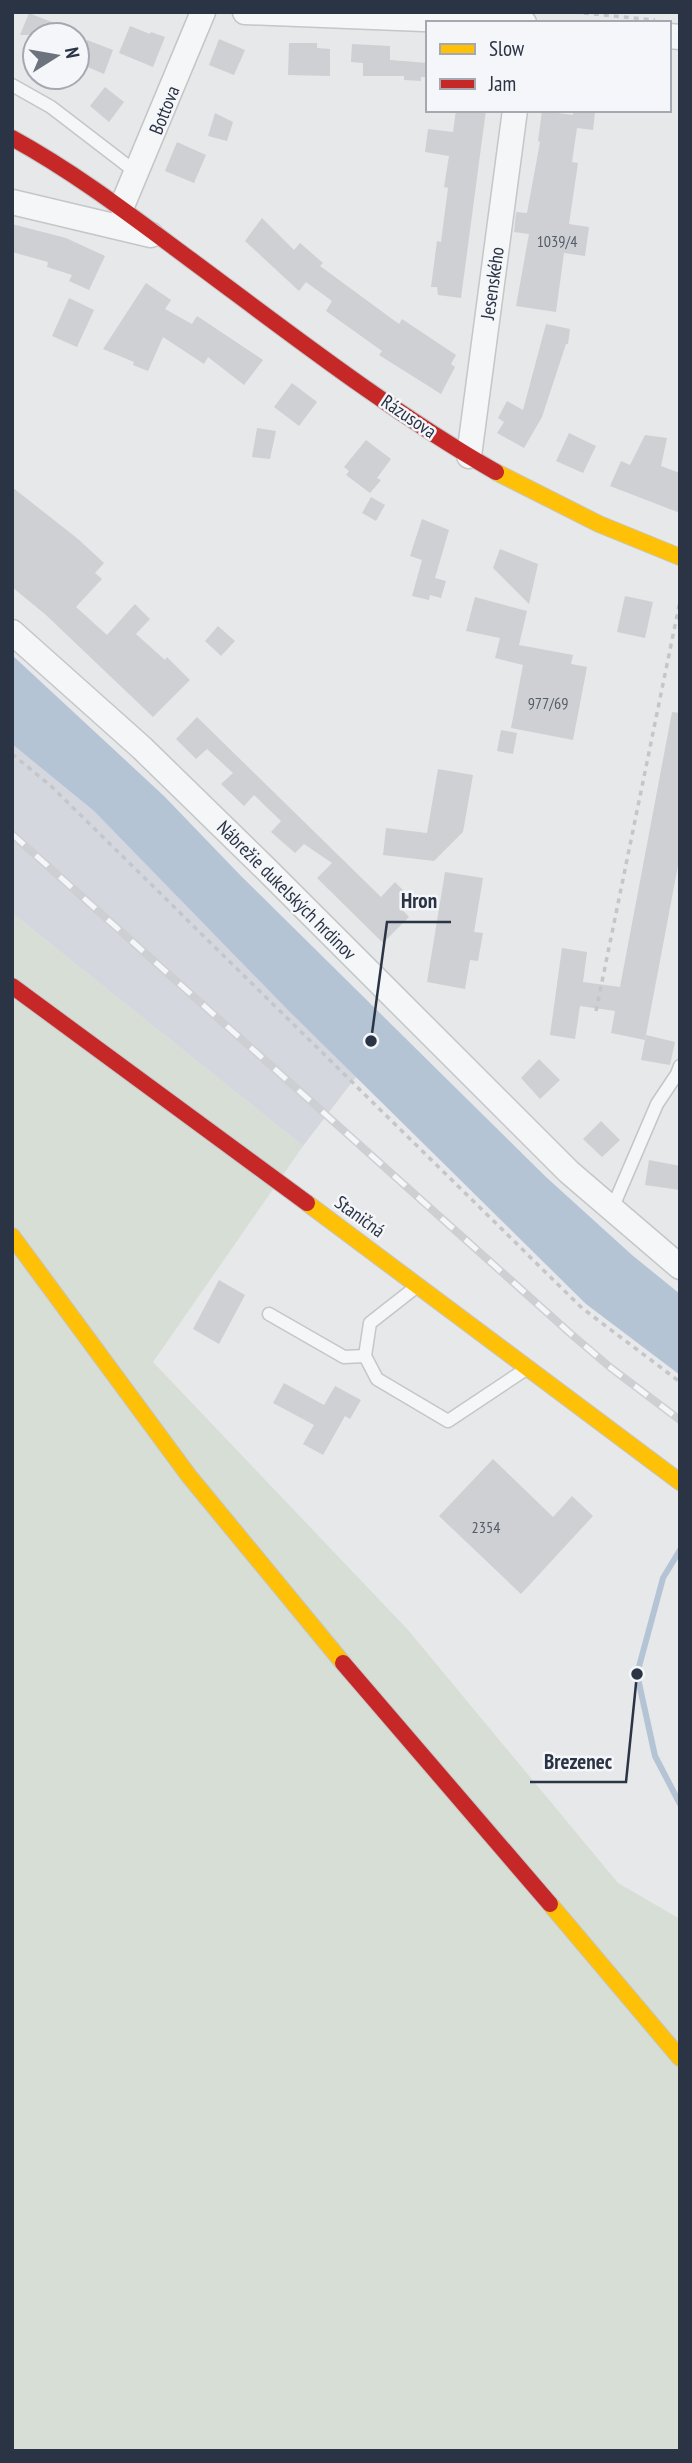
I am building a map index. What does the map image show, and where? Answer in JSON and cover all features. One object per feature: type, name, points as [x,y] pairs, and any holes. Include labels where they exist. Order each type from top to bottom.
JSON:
[{"type":"main road","name":"Rázusova","points":[[12,138],[36,150],[122,206],[160,238],[308,346],[469,456],[581,515],[680,557]]},
{"type":"main road","name":"Staničná","points":[[12,986],[419,1285],[679,1482]]},
{"type":"main road","points":[[12,1236],[124,1391],[216,1510],[680,2059]]},
{"type":"street","name":"Bottova","points":[[122,206],[203,12]]},
{"type":"street","points":[[245,12],[475,21]]},
{"type":"street","name":"Jesenského","points":[[469,456],[515,112]]},
{"type":"street","name":"Rázusova","points":[[12,202],[160,238]]},
{"type":"street","name":"Nábrežie dukelských hrdinov","points":[[12,632],[142,748],[265,867],[569,1172],[680,1268]]},
{"type":"lane","points":[[12,85],[51,107],[138,173]]},
{"type":"lane","points":[[612,1209],[657,1104],[680,1066]]},
{"type":"lane","points":[[419,1285],[370,1323],[365,1356],[377,1379],[448,1421],[527,1367]]},
{"type":"lane","points":[[269,1314],[344,1357],[365,1356]]},
{"type":"path","points":[[573,12],[620,21]]},
{"type":"path","points":[[596,1011],[680,601]]},
{"type":"path","points":[[12,754],[51,786],[582,1308],[680,1382]]},
{"type":"shaded area","points":[[12,744],[94,811],[356,1077],[303,1146],[12,913]]},
{"type":"shaded area","points":[[12,913],[303,1146],[153,1362],[408,1630],[618,1883],[680,1919],[680,2451],[12,2451]]},
{"type":"water","points":[[12,655],[164,796],[241,876],[546,1177],[632,1255],[680,1294],[680,1375],[586,1304],[288,1010],[94,811],[12,744]]},
{"type":"building","points":[[29,13],[49,21],[26,21]]},
{"type":"building","points":[[130,26],[165,37],[153,67],[119,53]]},
{"type":"building","points":[[219,39],[245,50],[234,75],[209,65]]},
{"type":"building","points":[[91,42],[113,50],[104,74],[91,68]]},
{"type":"building","points":[[289,43],[317,43],[317,48],[330,49],[330,76],[288,75]]},
{"type":"building","points":[[352,44],[390,46],[390,60],[426,63],[426,77],[421,77],[421,81],[404,80],[404,76],[363,76],[363,63],[351,62]]},
{"type":"building","points":[[105,87],[124,102],[109,122],[90,106]]},
{"type":"building","points":[[456,112],[486,112],[461,298],[438,295],[437,287],[431,287],[437,241],[441,242],[448,188],[444,187],[449,156],[425,152],[428,129],[453,132]]},
{"type":"building","points":[[542,112],[573,115],[573,112],[595,112],[593,130],[577,128],[572,162],[578,163],[569,224],[589,227],[585,256],[564,253],[556,312],[516,306],[529,234],[514,232],[516,212],[527,213],[540,142]]},
{"type":"building","points":[[215,113],[233,122],[227,141],[208,136]]},
{"type":"building","points":[[177,142],[206,155],[194,183],[165,171]]},
{"type":"building","points":[[262,218],[294,250],[300,243],[323,263],[320,266],[399,324],[402,319],[456,355],[451,364],[455,367],[441,394],[379,355],[382,351],[326,311],[332,301],[306,282],[299,291],[245,241]]},
{"type":"building","points":[[12,224],[66,238],[105,256],[89,290],[69,281],[72,275],[47,267],[48,262],[12,252]]},
{"type":"building","points":[[146,283],[171,300],[165,309],[192,324],[197,316],[263,360],[244,385],[208,357],[204,364],[163,337],[148,371],[103,349]]},
{"type":"building","points":[[69,298],[94,310],[77,347],[52,336]]},
{"type":"building","points":[[546,324],[570,329],[568,344],[542,417],[524,448],[497,433],[504,422],[498,418],[507,401],[523,410]]},
{"type":"building","points":[[292,383],[317,402],[299,426],[274,407]]},
{"type":"building","points":[[257,428],[276,431],[270,459],[252,457]]},
{"type":"building","points":[[569,433],[596,446],[583,473],[556,461]]},
{"type":"building","points":[[645,435],[667,438],[661,466],[680,473],[680,513],[610,486],[621,461],[630,465]]},
{"type":"building","points":[[366,440],[391,459],[377,478],[381,480],[370,493],[346,475],[349,471],[344,467]]},
{"type":"building","points":[[12,487],[104,563],[95,573],[102,579],[76,607],[107,635],[135,604],[150,619],[136,634],[165,660],[167,657],[190,680],[153,717],[46,615],[12,587]]},
{"type":"building","points":[[371,497],[385,505],[376,521],[362,513]]},
{"type":"building","points":[[422,519],[449,530],[435,578],[446,581],[441,598],[430,595],[429,600],[412,596],[422,560],[410,556]]},
{"type":"building","points":[[500,549],[538,564],[529,604],[493,568]]},
{"type":"building","points":[[625,596],[653,602],[645,638],[617,632]]},
{"type":"building","points":[[475,597],[527,611],[519,645],[573,655],[571,664],[587,667],[573,740],[511,728],[523,665],[495,658],[500,638],[466,631]]},
{"type":"building","points":[[218,626],[235,641],[221,656],[205,641]]},
{"type":"building","points":[[672,712],[680,713],[680,855],[645,1040],[611,1033],[615,1011],[580,1006],[575,1039],[550,1035],[562,948],[587,952],[583,982],[620,987]]},
{"type":"building","points":[[197,717],[381,897],[395,882],[409,896],[399,906],[409,917],[383,943],[317,878],[332,863],[304,844],[295,853],[271,832],[281,821],[254,795],[244,806],[221,784],[233,773],[207,749],[196,759],[176,739]]},
{"type":"building","points":[[501,730],[517,733],[513,754],[497,751]]},
{"type":"building","points":[[438,769],[473,775],[463,832],[434,861],[383,855],[386,828],[427,833]]},
{"type":"building","points":[[445,872],[483,878],[474,932],[483,933],[478,961],[470,960],[465,989],[427,982]]},
{"type":"building","points":[[646,1035],[675,1042],[670,1065],[641,1060]]},
{"type":"building","points":[[539,1059],[560,1080],[540,1099],[521,1078]]},
{"type":"building","points":[[601,1121],[620,1140],[602,1157],[583,1139]]},
{"type":"building","points":[[649,1160],[680,1166],[680,1190],[645,1185]]},
{"type":"building","points":[[219,1280],[245,1295],[219,1344],[193,1329]]},
{"type":"building","points":[[284,1383],[324,1405],[335,1386],[361,1400],[350,1419],[345,1416],[323,1455],[303,1444],[314,1425],[273,1403]]},
{"type":"building","points":[[493,1459],[553,1517],[572,1496],[593,1516],[521,1594],[439,1516]]},
{"type":"waterway","points":[[680,1550],[663,1578],[637,1674],[655,1756],[680,1804]]},
{"type":"railway","points":[[12,834],[571,1334],[680,1420]]},
{"type":"traffic: slow","points":[[496,472],[599,524],[680,557]]},
{"type":"traffic: slow","points":[[307,1203],[680,1482]]},
{"type":"traffic: slow","points":[[12,1236],[189,1476],[343,1663]]},
{"type":"traffic: slow","points":[[550,1904],[680,2058]]},
{"type":"traffic: jam","points":[[12,138],[104,196],[378,397],[496,472]]},
{"type":"traffic: jam","points":[[12,986],[307,1203]]},
{"type":"traffic: jam","points":[[343,1663],[550,1904]]},
{"type":"place","name":"Hron","points":[[371,1041]]},
{"type":"place","name":"Brezenec","points":[[637,1674]]}]
